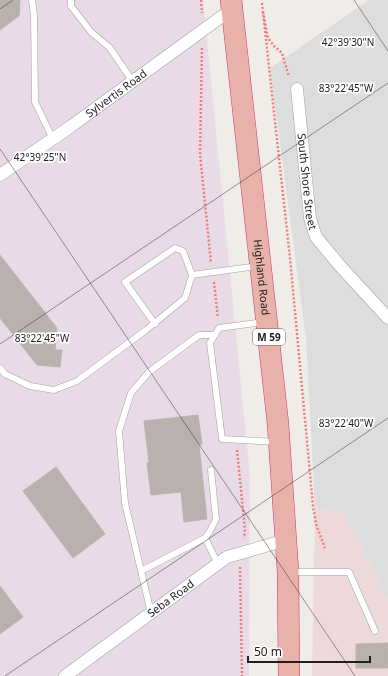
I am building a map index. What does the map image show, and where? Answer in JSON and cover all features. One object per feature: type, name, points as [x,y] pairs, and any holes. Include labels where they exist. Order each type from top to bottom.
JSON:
[{"type":"highway","name":"Highland Road","points":[[232,5],[279,442],[288,572],[289,676]]},
{"type":"street","name":"Sylvertis Road","points":[[0,176],[132,82],[232,5]]},
{"type":"street","name":"South Shore Street","points":[[297,89],[310,218],[316,237],[341,267],[388,318]]},
{"type":"street","name":"Seba Road","points":[[65,676],[227,558],[286,540]]},
{"type":"lane","points":[[32,0],[34,15],[35,102],[53,139]]},
{"type":"lane","points":[[71,0],[71,6],[91,32],[110,48],[132,82]]},
{"type":"lane","points":[[0,368],[5,374],[30,386],[54,390],[77,381],[155,324],[185,298],[192,275],[183,251],[174,248],[125,282],[155,324]]},
{"type":"lane","points":[[192,275],[261,266]]},
{"type":"lane","points":[[267,321],[219,328],[210,342],[222,439],[279,442]]},
{"type":"lane","points":[[151,613],[125,503],[119,431],[132,393],[149,372],[199,335],[215,335]]},
{"type":"lane","points":[[141,571],[205,538],[210,531],[216,519],[211,470]]},
{"type":"lane","points":[[205,538],[218,564]]},
{"type":"lane","points":[[288,572],[349,572],[375,631]]},
{"type":"path","points":[[261,1],[268,38],[282,53],[292,84],[297,89]]},
{"type":"path","points":[[261,1],[290,258],[313,506],[316,524],[325,548]]},
{"type":"shaded area","points":[[0,0],[203,0],[250,477],[249,676],[0,676]]},
{"type":"shaded area","points":[[369,0],[388,0],[388,600],[344,514],[315,508],[306,338],[270,68]]},
{"type":"shaded area","points":[[315,508],[344,514],[388,600],[388,676],[312,676]]},
{"type":"building","points":[[0,0],[20,0],[19,16],[0,30]]},
{"type":"building","points":[[0,255],[57,328],[55,350],[62,350],[60,367],[37,365],[0,318]]},
{"type":"building","points":[[198,415],[202,444],[199,445],[207,519],[184,522],[181,492],[151,495],[144,421]]},
{"type":"building","points":[[56,467],[105,534],[73,558],[23,491]]},
{"type":"building","points":[[0,586],[23,617],[0,634]]},
{"type":"building","points":[[388,643],[388,668],[356,668],[356,644]]}]
